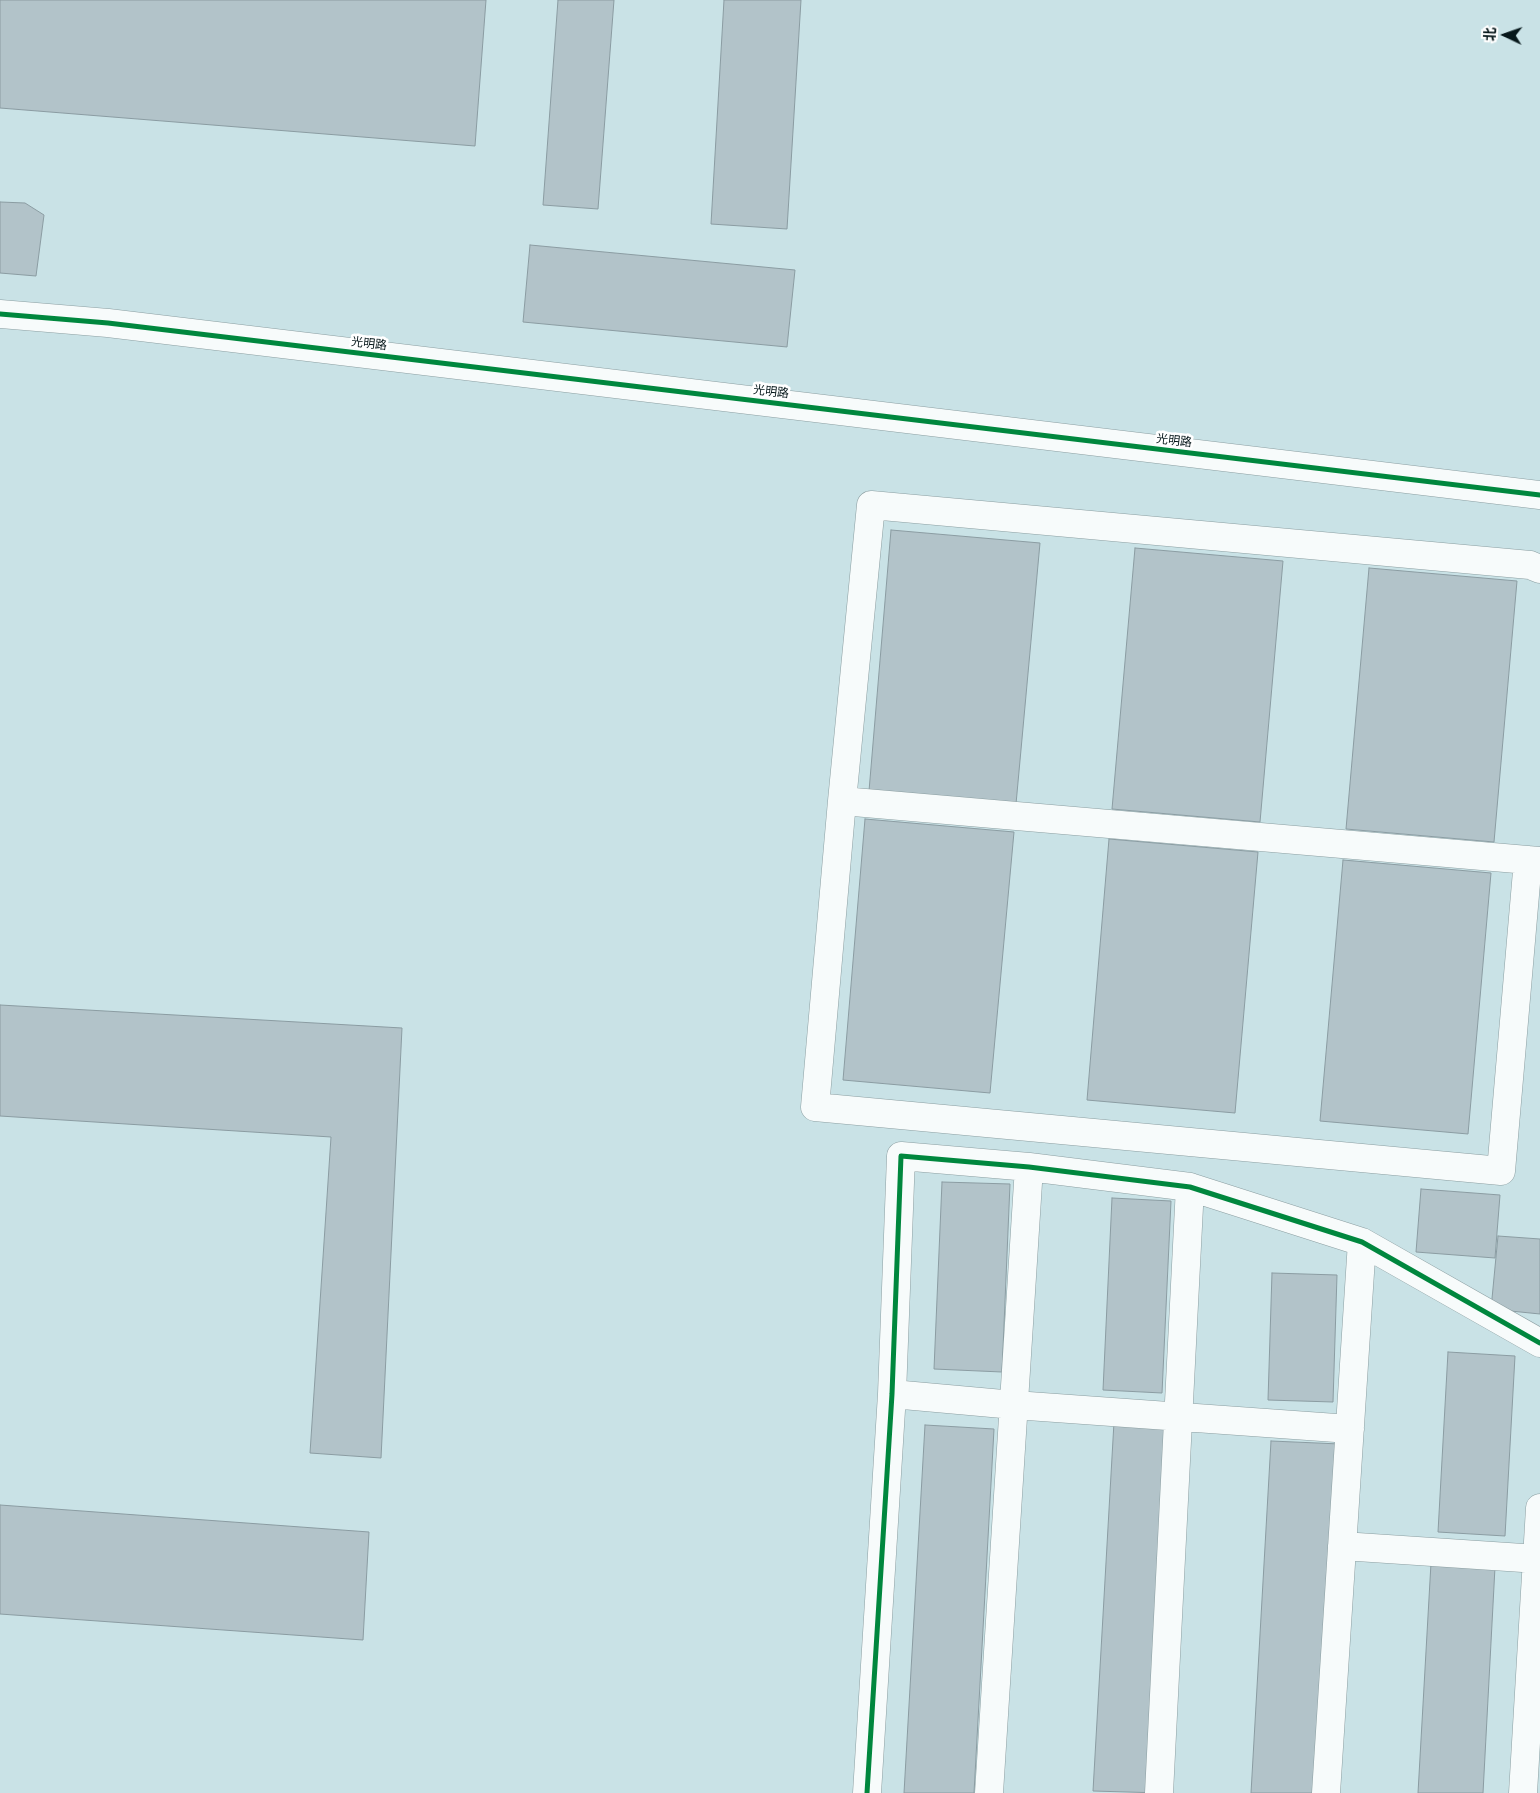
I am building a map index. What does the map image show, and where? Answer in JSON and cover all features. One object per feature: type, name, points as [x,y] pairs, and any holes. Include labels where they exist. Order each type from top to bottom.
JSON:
[{"type":"street","name":"光明路","points":[[0,314],[108,323],[1540,495]]},
{"type":"street","points":[[842,801],[1534,860],[1501,1171],[815,1107],[842,801],[871,505],[1530,565],[1540,569]]},
{"type":"street","points":[[867,1793],[892,1394],[901,1156],[1030,1167],[1190,1187],[1362,1242],[1540,1343]]},
{"type":"street","points":[[989,1793],[1030,1167]]},
{"type":"street","points":[[1159,1793],[1190,1187]]},
{"type":"street","points":[[1326,1793],[1362,1242]]},
{"type":"street","points":[[892,1394],[1014,1405],[1350,1428]]},
{"type":"street","points":[[1523,1793],[1540,1508]]},
{"type":"street","points":[[1342,1546],[1538,1559]]},
{"type":"building","points":[[0,0],[486,0],[475,146],[0,108]]},
{"type":"building","points":[[558,0],[614,0],[598,209],[543,205]]},
{"type":"building","points":[[724,0],[801,0],[787,229],[711,224]]},
{"type":"building","points":[[0,202],[25,203],[44,215],[36,276],[0,273]]},
{"type":"building","points":[[530,245],[795,270],[787,347],[523,322]]},
{"type":"building","points":[[891,530],[1040,543],[1016,804],[869,791]]},
{"type":"building","points":[[1135,548],[1283,561],[1260,822],[1112,809]]},
{"type":"building","points":[[1369,568],[1517,581],[1494,842],[1346,829]]},
{"type":"building","points":[[865,819],[1014,832],[990,1093],[843,1080]]},
{"type":"building","points":[[1109,839],[1258,852],[1235,1113],[1087,1100]]},
{"type":"building","points":[[1343,860],[1491,873],[1468,1134],[1320,1121]]},
{"type":"building","points":[[0,1005],[402,1028],[381,1458],[310,1453],[331,1137],[0,1116]]},
{"type":"building","points":[[942,1182],[1010,1184],[1002,1372],[934,1369]]},
{"type":"building","points":[[1421,1189],[1500,1195],[1495,1258],[1416,1252]]},
{"type":"building","points":[[1112,1198],[1171,1201],[1162,1393],[1103,1390]]},
{"type":"building","points":[[1498,1236],[1540,1239],[1540,1314],[1491,1309]]},
{"type":"building","points":[[1272,1273],[1337,1275],[1333,1402],[1268,1400]]},
{"type":"building","points":[[1448,1352],[1515,1356],[1505,1536],[1438,1532]]},
{"type":"building","points":[[1114,1422],[1183,1426],[1162,1793],[1093,1791]]},
{"type":"building","points":[[925,1425],[994,1429],[974,1793],[904,1793]]},
{"type":"building","points":[[1271,1441],[1340,1444],[1321,1793],[1251,1793]]},
{"type":"building","points":[[0,1505],[369,1532],[363,1640],[0,1614]]},
{"type":"building","points":[[1431,1563],[1495,1567],[1483,1793],[1418,1793]]},
{"type":"cycle path","points":[[0,314],[108,323],[1540,495]]},
{"type":"cycle path","points":[[867,1793],[892,1394],[901,1156],[1029,1167],[1190,1187],[1362,1242],[1540,1343]]}]
